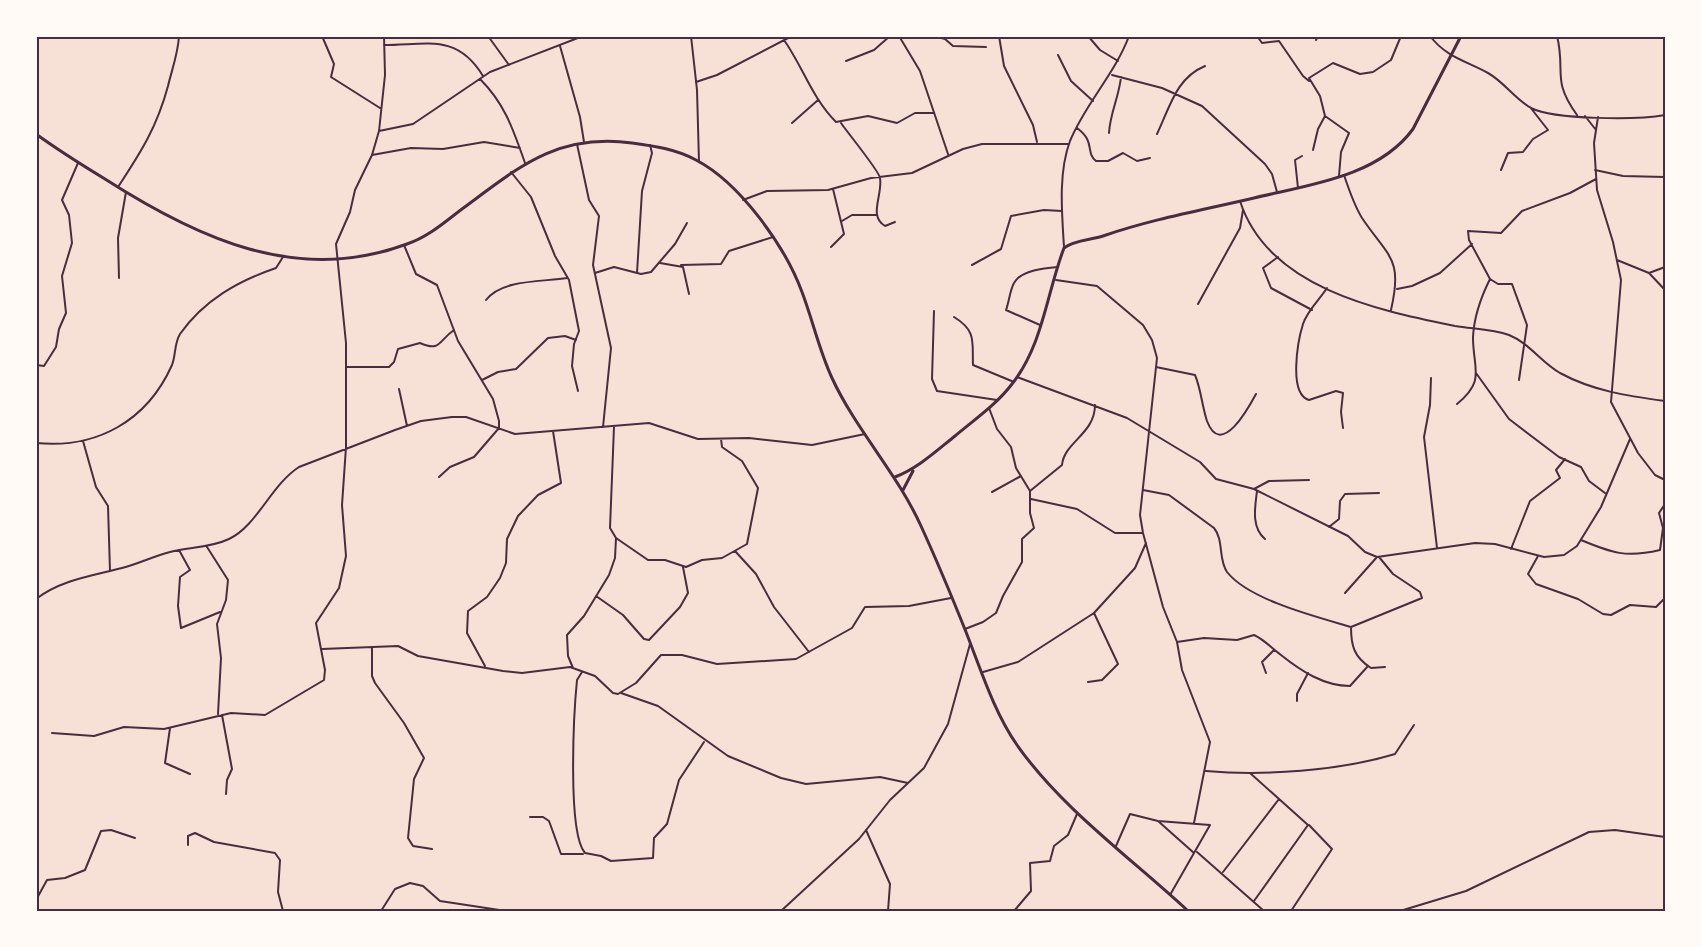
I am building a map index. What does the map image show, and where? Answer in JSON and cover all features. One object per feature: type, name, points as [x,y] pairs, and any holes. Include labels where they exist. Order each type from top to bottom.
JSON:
[{"type":"main road","points":[[895,477],[913,470],[989,408],[1014,382],[1040,325],[1056,280],[1064,248],[1151,220],[1339,177],[1385,155],[1403,142],[1421,116],[1461,36]]},
{"type":"main road","points":[[36,134],[118,188],[202,234],[234,246],[283,257],[336,258],[371,254],[404,245],[431,232],[525,162],[546,152],[578,144],[617,141],[673,150],[699,162],[728,183],[773,237],[790,264],[802,290],[832,378],[865,434],[903,490],[1004,723],[1017,746],[1078,813],[1188,911]]},
{"type":"main road","points":[[903,490],[913,470]]},
{"type":"street","points":[[118,188],[141,154],[160,117],[177,59],[179,36]]},
{"type":"street","points":[[322,36],[334,64],[331,77],[381,109]]},
{"type":"street","points":[[52,733],[94,736],[124,727],[170,728],[220,715],[265,715],[321,683],[326,675],[316,623],[339,588],[345,570],[346,540],[342,505],[346,447],[345,327],[336,244],[355,190],[372,155],[379,131],[385,75],[384,36]]},
{"type":"street","points":[[488,36],[510,66]]},
{"type":"street","points":[[379,131],[412,124],[481,78],[582,36]]},
{"type":"street","points":[[691,36],[696,82],[699,162]]},
{"type":"street","points":[[696,82],[717,75],[790,36]]},
{"type":"street","points":[[846,61],[874,50],[890,36]]},
{"type":"street","points":[[906,36],[900,37],[920,71],[948,156]]},
{"type":"street","points":[[934,36],[945,39],[953,46],[986,47]]},
{"type":"street","points":[[999,36],[1004,66],[1034,124],[1037,142]]},
{"type":"street","points":[[1088,36],[1100,50],[1119,61]]},
{"type":"street","points":[[1064,248],[1062,211],[1064,172],[1069,144],[1119,61],[1129,36]]},
{"type":"street","points":[[1257,36],[1262,43],[1279,41],[1320,96],[1325,116],[1349,133],[1341,152],[1339,177]]},
{"type":"street","points":[[1316,40],[1318,36]]},
{"type":"street","points":[[1310,81],[1310,76],[1333,63],[1360,74],[1373,72],[1391,60],[1401,36]]},
{"type":"street","points":[[1430,36],[1451,57],[1498,79],[1530,107],[1548,130],[1533,139],[1523,152],[1508,153],[1501,170]]},
{"type":"street","points":[[1557,36],[1560,82],[1563,93],[1576,115]]},
{"type":"street","points":[[784,40],[818,100],[836,122],[841,123],[861,116],[897,123],[915,113],[933,113]]},
{"type":"street","points":[[384,45],[419,43],[451,47],[472,58],[481,78],[506,110],[525,162]]},
{"type":"street","points":[[560,46],[580,117],[584,143]]},
{"type":"street","points":[[1058,55],[1071,81],[1093,101]]},
{"type":"street","points":[[1157,134],[1174,93],[1193,70],[1205,66]]},
{"type":"street","points":[[1111,74],[1174,93],[1202,106],[1243,140],[1265,164],[1277,192]]},
{"type":"street","points":[[1109,134],[1112,108],[1120,92],[1121,77]]},
{"type":"street","points":[[792,123],[818,100]]},
{"type":"street","points":[[1530,107],[1599,117],[1665,116]]},
{"type":"street","points":[[1313,150],[1318,129],[1325,116]]},
{"type":"street","points":[[1585,116],[1597,130]]},
{"type":"street","points":[[1599,117],[1596,180],[1617,260],[1621,290],[1611,393],[1615,413],[1630,439],[1655,475],[1665,480]]},
{"type":"street","points":[[841,123],[880,177],[881,198],[876,215],[882,225],[896,222]]},
{"type":"street","points":[[1077,128],[1088,137],[1091,156],[1096,161],[1108,161],[1124,153],[1137,161],[1150,158]]},
{"type":"street","points":[[372,155],[411,148],[443,149],[484,142],[520,148]]},
{"type":"street","points":[[743,201],[767,191],[833,189],[880,177],[912,173],[948,156],[982,144],[1037,142],[1069,144]]},
{"type":"street","points":[[578,144],[587,177],[589,200],[599,216],[593,265],[611,348],[603,427]]},
{"type":"street","points":[[637,273],[642,191],[652,153],[650,146]]},
{"type":"street","points":[[1298,188],[1295,160],[1302,156]]},
{"type":"street","points":[[36,365],[44,366],[50,358],[56,347],[59,329],[66,314],[62,276],[72,243],[69,215],[62,200],[78,163]]},
{"type":"street","points":[[1595,170],[1623,176],[1665,177]]},
{"type":"street","points":[[511,172],[531,197],[567,278],[579,331],[572,366],[578,391]]},
{"type":"street","points":[[1344,175],[1359,213],[1382,243],[1395,265],[1395,290],[1391,312]]},
{"type":"street","points":[[1519,380],[1527,325],[1513,285],[1511,283],[1498,284],[1490,279],[1468,231],[1502,232],[1522,211],[1570,193],[1596,180]]},
{"type":"street","points":[[831,247],[844,235],[833,189]]},
{"type":"street","points":[[119,278],[118,238],[126,192]]},
{"type":"street","points":[[1240,201],[1256,231],[1278,257],[1304,276],[1328,288],[1370,306],[1391,312],[1506,334],[1524,343],[1559,372],[1611,393],[1665,401]]},
{"type":"street","points":[[972,266],[1001,249],[1011,216],[1044,210],[1062,211]]},
{"type":"street","points":[[1198,304],[1239,232],[1243,210]]},
{"type":"street","points":[[842,221],[856,214],[876,215]]},
{"type":"street","points":[[594,273],[615,267],[637,273],[651,272],[660,263],[687,222]]},
{"type":"street","points":[[660,263],[681,266],[721,264],[729,251],[773,237]]},
{"type":"street","points":[[1395,290],[1412,286],[1440,273],[1472,244]]},
{"type":"street","points":[[404,245],[416,274],[437,285],[454,330],[493,399],[498,428],[474,457],[450,467],[440,477]]},
{"type":"street","points":[[36,443],[57,445],[102,436],[143,410],[173,363],[180,334],[208,303],[243,279],[276,268],[283,257]]},
{"type":"street","points":[[1278,257],[1263,268],[1271,288],[1312,310]]},
{"type":"street","points":[[1617,260],[1648,273],[1665,290]]},
{"type":"street","points":[[681,266],[685,270],[684,279],[689,294]]},
{"type":"street","points":[[1040,325],[1006,310],[1014,284],[1018,279],[1036,270],[1058,267]]},
{"type":"street","points":[[1648,273],[1665,267]]},
{"type":"street","points":[[486,300],[495,290],[507,286],[567,278]]},
{"type":"street","points":[[1457,405],[1474,388],[1476,374],[1474,328],[1480,302],[1490,279]]},
{"type":"street","points":[[1056,280],[1097,286],[1143,326],[1156,352],[1140,515],[1163,607],[1177,642],[1187,686],[1210,742],[1194,823]]},
{"type":"street","points":[[1328,288],[1303,324],[1296,379],[1301,395],[1309,400],[1336,391],[1343,393],[1343,428]]},
{"type":"street","points":[[934,311],[932,379],[936,391],[997,400]]},
{"type":"street","points":[[954,317],[970,330],[974,345],[973,365],[1014,382]]},
{"type":"street","points":[[346,367],[389,367],[394,362],[398,349],[420,343],[428,348],[435,347],[454,330]]},
{"type":"street","points":[[482,380],[498,372],[516,369],[552,336],[576,340]]},
{"type":"street","points":[[1156,367],[1195,375],[1208,423],[1219,433],[1226,434],[1236,427],[1256,394]]},
{"type":"street","points":[[1476,374],[1509,419],[1565,459],[1581,467],[1589,481],[1606,494]]},
{"type":"street","points":[[1017,377],[1095,405],[1148,430],[1200,462],[1216,479],[1256,490],[1348,536],[1365,552],[1378,557],[1393,574],[1420,592],[1422,598],[1351,627],[1246,588],[1224,567],[1218,532],[1214,528],[1169,495],[1143,490]]},
{"type":"street","points":[[1431,378],[1430,405],[1424,437],[1437,548]]},
{"type":"street","points":[[399,389],[406,426]]},
{"type":"street","points":[[1030,491],[1063,465],[1063,456],[1092,423],[1095,405]]},
{"type":"street","points":[[965,629],[994,617],[1015,578],[1024,554],[1022,538],[1034,530],[1030,513],[1030,491],[1013,459],[1011,447],[997,429],[989,408]]},
{"type":"street","points":[[36,599],[53,586],[179,550],[207,547],[238,534],[286,475],[346,447],[421,421],[466,417],[515,434],[649,423],[698,439],[749,438],[812,445],[865,434]]},
{"type":"street","points":[[614,427],[610,528],[616,538],[640,556],[648,560],[670,561],[683,567],[702,560],[722,558],[745,546],[748,540],[758,488],[742,461],[722,447],[721,440]]},
{"type":"street","points":[[485,666],[467,633],[466,616],[470,608],[490,593],[500,579],[506,563],[507,539],[518,516],[538,495],[561,483],[553,431]]},
{"type":"street","points":[[1345,593],[1378,557],[1485,543],[1538,556],[1564,555],[1581,540],[1601,507],[1630,439]]},
{"type":"street","points":[[83,441],[96,487],[108,507],[110,571]]},
{"type":"street","points":[[1511,549],[1527,505],[1536,495],[1560,478],[1556,470],[1565,459]]},
{"type":"street","points":[[992,492],[1021,476]]},
{"type":"street","points":[[1256,490],[1269,482],[1309,480]]},
{"type":"street","points":[[1256,490],[1255,522],[1259,535],[1265,539]]},
{"type":"street","points":[[1329,527],[1339,519],[1340,501],[1345,494],[1379,493]]},
{"type":"street","points":[[1031,499],[1077,509],[1115,533],[1143,533]]},
{"type":"street","points":[[1581,540],[1601,550],[1633,556],[1660,550],[1663,528],[1659,513],[1665,504]]},
{"type":"street","points":[[573,668],[568,656],[567,634],[584,616],[612,569],[616,538]]},
{"type":"street","points":[[982,672],[1018,662],[1094,613],[1135,568],[1146,543]]},
{"type":"street","points":[[207,547],[228,579],[226,600],[217,624],[221,658],[217,692],[232,769],[227,780],[226,794]]},
{"type":"street","points":[[179,550],[190,570],[180,577],[178,606],[181,628],[221,611]]},
{"type":"street","points":[[735,551],[756,574],[774,607],[809,652]]},
{"type":"street","points":[[1538,556],[1528,574],[1530,579],[1546,588],[1578,599],[1603,614],[1611,615],[1630,605],[1656,608],[1665,598]]},
{"type":"street","points":[[596,596],[623,615],[644,639],[649,640],[680,607],[688,593],[683,567]]},
{"type":"street","points":[[621,693],[642,677],[661,655],[682,655],[717,664],[779,662],[796,659],[852,627],[865,607],[909,606],[951,598]]},
{"type":"street","points":[[1088,682],[1102,680],[1118,663],[1094,613]]},
{"type":"street","points":[[1351,627],[1353,649],[1368,666],[1376,669],[1385,667]]},
{"type":"street","points":[[1177,642],[1204,638],[1237,640],[1252,634],[1322,681],[1350,686],[1368,666]]},
{"type":"street","points":[[781,911],[866,830],[890,800],[924,768],[948,724],[970,644]]},
{"type":"street","points":[[321,648],[398,646],[418,656],[522,673],[559,667],[573,668],[595,676],[613,693],[621,693],[658,706],[695,730],[728,756],[781,778],[802,784],[880,777],[908,783]]},
{"type":"street","points":[[372,648],[372,676],[375,683],[404,723],[424,758],[417,771],[411,795],[408,838],[413,846],[432,849]]},
{"type":"street","points":[[1266,673],[1262,662],[1274,650]]},
{"type":"street","points":[[582,672],[578,675],[575,695],[572,769],[579,838],[585,853]]},
{"type":"street","points":[[1297,701],[1297,694],[1308,673]]},
{"type":"street","points":[[1205,771],[1250,772],[1355,764],[1392,755],[1414,725]]},
{"type":"street","points":[[170,728],[165,763],[190,774]]},
{"type":"street","points":[[530,817],[543,817],[549,821],[561,854],[585,853],[601,856],[611,861],[653,858],[654,838],[667,824],[678,780],[704,742]]},
{"type":"street","points":[[1250,772],[1332,849],[1291,911]]},
{"type":"street","points":[[1223,872],[1279,799]]},
{"type":"street","points":[[1014,911],[1031,891],[1030,864],[1050,861],[1054,846],[1068,835],[1073,819],[1078,813]]},
{"type":"street","points":[[1116,846],[1130,814],[1158,822],[1194,823],[1210,827],[1170,895]]},
{"type":"street","points":[[1158,822],[1223,872],[1264,911]]},
{"type":"street","points":[[1254,901],[1308,825]]},
{"type":"street","points":[[36,900],[47,880],[65,878],[86,870],[101,831],[108,829],[135,838]]},
{"type":"street","points":[[866,830],[890,884],[888,911]]},
{"type":"street","points":[[1400,911],[1466,891],[1589,832],[1615,830],[1665,837]]},
{"type":"street","points":[[188,844],[189,835],[195,834],[214,842],[275,853],[280,860],[278,891],[283,911]]},
{"type":"street","points":[[381,911],[395,889],[410,883],[423,886],[440,901],[506,911]]}]
